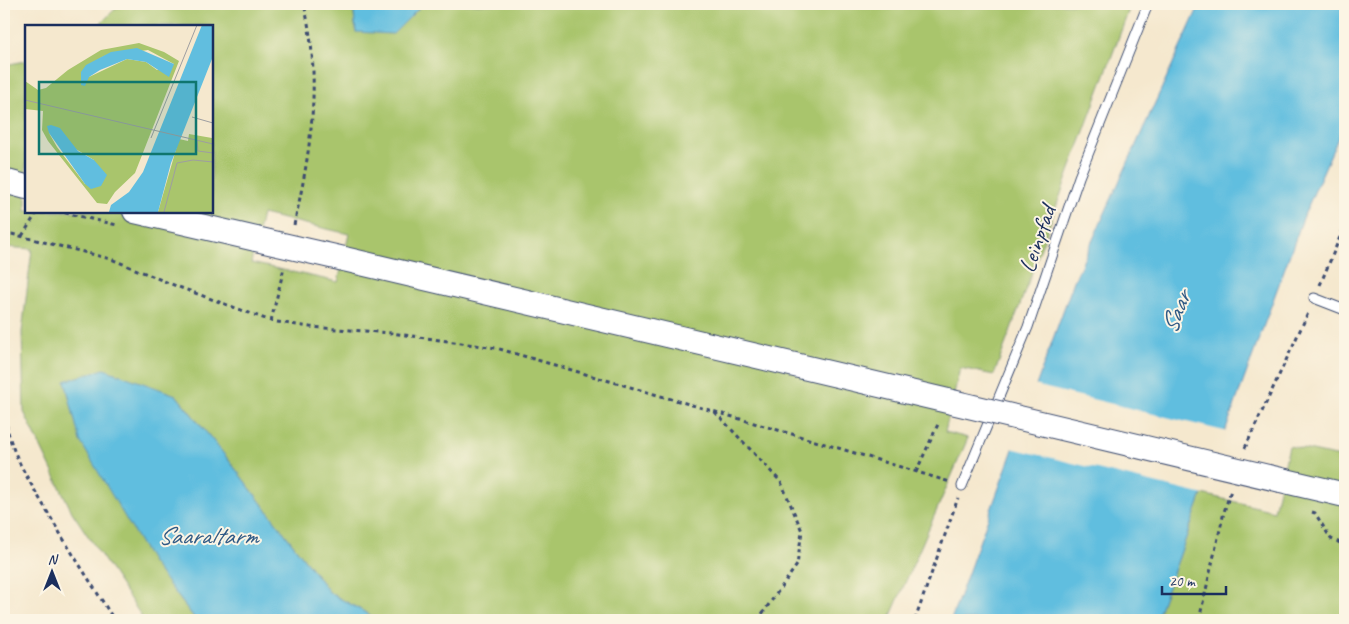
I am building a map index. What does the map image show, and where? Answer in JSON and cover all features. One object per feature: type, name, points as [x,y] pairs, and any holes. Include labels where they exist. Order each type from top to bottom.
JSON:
[{"type":"main road","points":[[4,182],[25,186]]},
{"type":"main road","points":[[139,212],[344,259],[946,411],[1345,495]]},
{"type":"lane","name":"Leinpfad","points":[[962,486],[1028,327],[1079,177],[1148,4]]},
{"type":"lane","points":[[1314,298],[1345,310]]},
{"type":"path","points":[[293,226],[300,198],[314,113],[314,70],[304,4]]},
{"type":"path","points":[[22,236],[37,212]]},
{"type":"path","points":[[1242,454],[1314,298],[1345,225]]},
{"type":"path","points":[[4,282],[6,232],[111,260],[271,321],[310,327],[391,333],[496,348],[962,486],[915,620]]},
{"type":"path","points":[[271,321],[284,264]]},
{"type":"path","points":[[4,408],[6,426],[14,455],[114,620]]},
{"type":"path","points":[[916,472],[946,411]]},
{"type":"path","points":[[715,412],[781,482],[802,530],[797,565],[759,620]]},
{"type":"path","points":[[1199,620],[1224,512],[1233,483]]},
{"type":"path","points":[[1307,509],[1315,513],[1330,540],[1345,545]]},
{"type":"green space","points":[[120,4],[353,4],[356,32],[418,9],[419,4],[1131,4],[994,375],[960,368],[945,432],[968,438],[889,620],[379,620],[330,593],[227,458],[176,395],[151,561],[196,620],[144,620],[72,512],[24,412],[22,332],[32,249],[4,247],[4,65],[25,61],[25,212],[212,212],[212,25],[99,25]],"holes":[[[262,214],[349,234],[338,282],[251,263]]]},
{"type":"green space","points":[[1289,446],[1345,458],[1345,620],[1156,620],[1202,494],[1274,511]]},
{"type":"water","points":[[353,4],[419,4],[418,9],[393,34],[356,32]]},
{"type":"water","name":"Saar","points":[[1200,4],[1345,4],[1345,122],[1305,213],[1156,620],[951,620],[1074,281]]},
{"type":"water","name":"Saaraltarm","points":[[104,369],[176,395],[227,458],[330,593],[379,620],[196,620],[151,561],[80,441],[65,381]]},
{"type":"pier","points":[[1034,385],[1228,432],[1204,495],[1011,448]]}]
